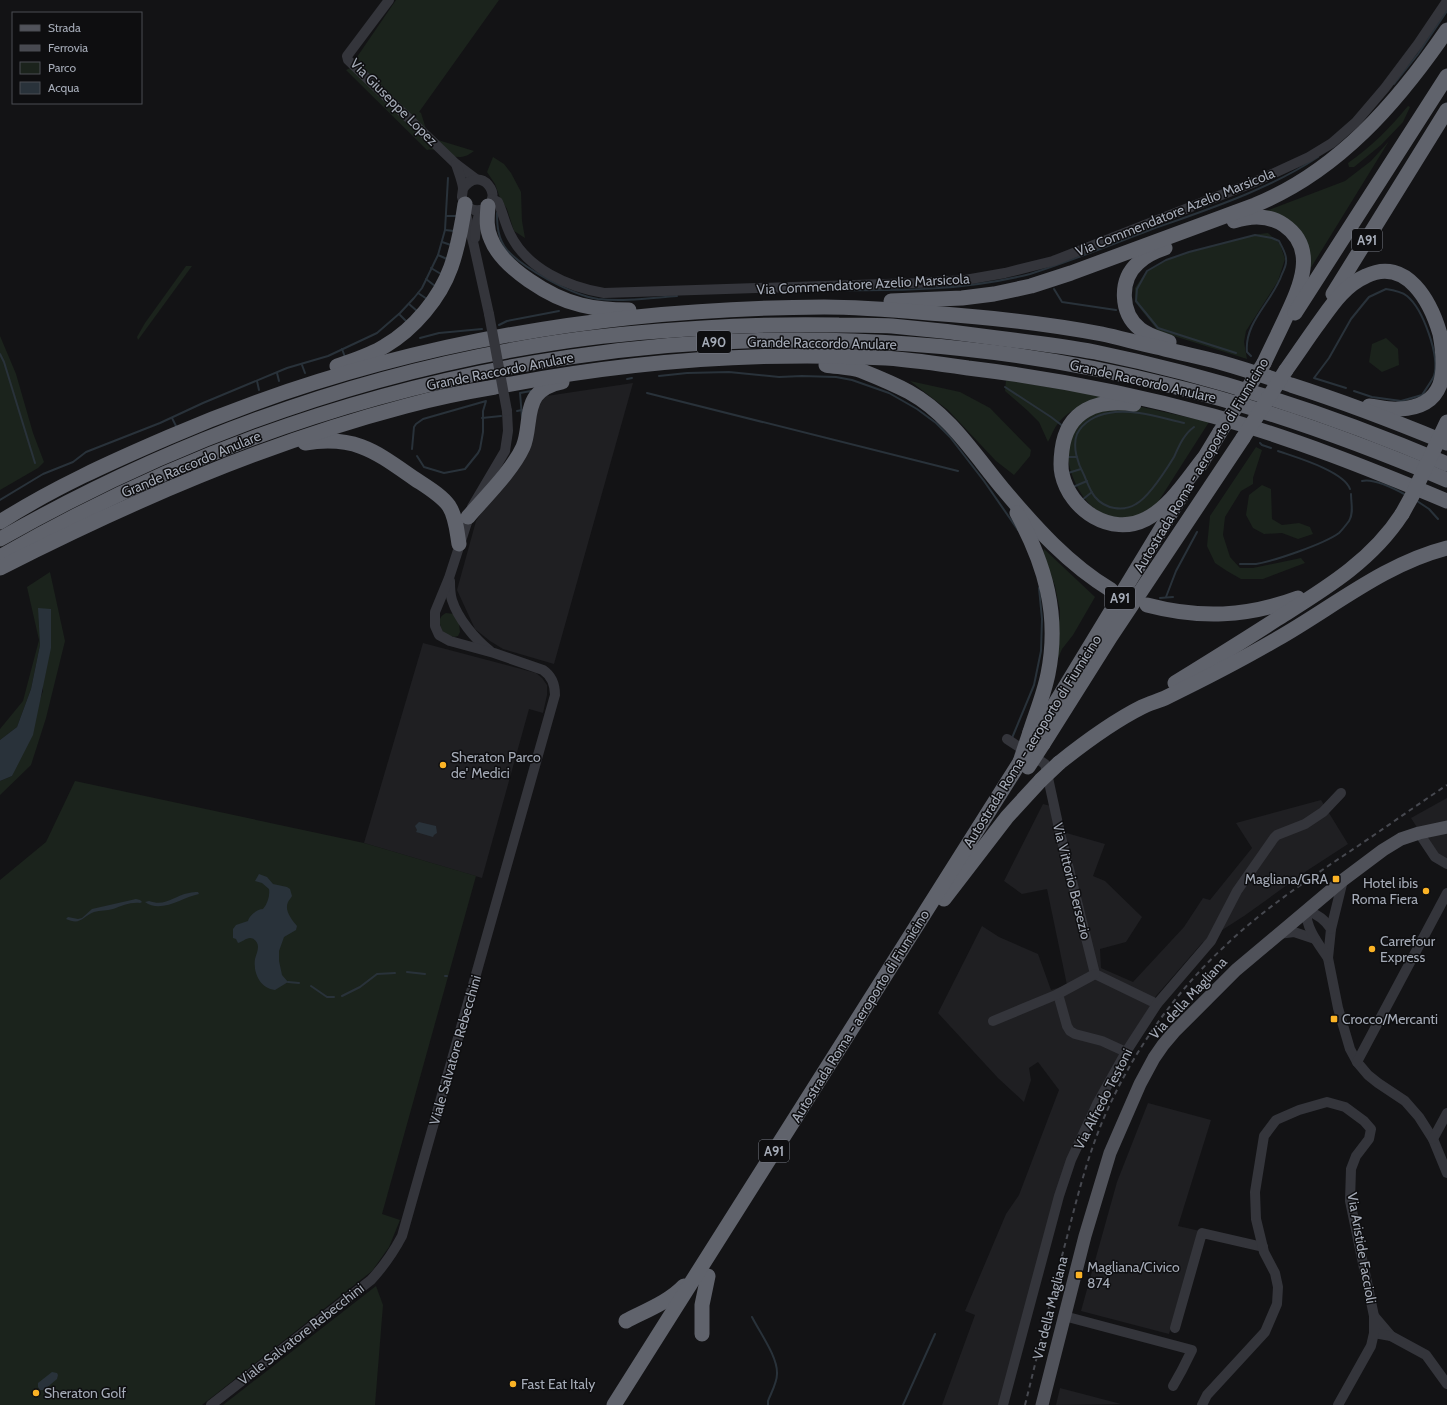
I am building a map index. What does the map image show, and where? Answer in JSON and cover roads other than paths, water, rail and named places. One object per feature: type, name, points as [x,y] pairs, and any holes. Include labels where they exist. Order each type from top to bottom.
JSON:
[{"type":"highway","points":[[790,308],[832,303],[944,300],[1020,289],[1071,273],[1269,199],[1290,189],[1341,153],[1405,88],[1447,30]]},
{"type":"highway","name":"Autostrada Roma - aeroporto di Fiumicino","points":[[614,1405],[705,1270],[944,899],[1024,764],[1036,738],[1204,458],[1447,76]]},
{"type":"highway","name":"Autostrada Roma - aeroporto di Fiumicino","points":[[1036,738],[1116,629],[1243,438],[1447,110]]},
{"type":"highway","points":[[246,406],[294,381],[376,351],[406,331],[430,304],[450,269],[460,234],[465,204]]},
{"type":"highway","points":[[487,205],[486,222],[491,241],[498,252],[520,273],[547,291],[569,302],[589,307],[674,313]]},
{"type":"highway","points":[[1264,363],[1295,295],[1302,275],[1304,263],[1301,246],[1290,230],[1276,220],[1259,216],[1245,218],[1152,253],[1141,260],[1134,267],[1125,285],[1124,298],[1127,311],[1134,322],[1141,329],[1153,336],[1222,363],[1343,402],[1447,444]]},
{"type":"highway","points":[[1286,370],[1332,305],[1353,283],[1367,275],[1378,272],[1391,272],[1404,277],[1417,288],[1425,298],[1439,331],[1444,346],[1446,364],[1445,376],[1441,386],[1428,400],[1410,408],[1390,409],[1343,402]]},
{"type":"highway","points":[[0,522],[48,493],[110,463],[203,422],[246,406],[343,374],[398,358],[463,343],[552,327],[674,313],[826,307],[965,316],[1102,334],[1222,363]]},
{"type":"highway","name":"Grande Raccordo Anulare","points":[[0,539],[80,495],[154,460],[225,431],[329,395],[456,362],[552,343],[646,332],[735,326],[788,324],[889,326],[963,333],[1092,352],[1192,374],[1299,406],[1369,432],[1447,464]]},
{"type":"highway","name":"Grande Raccordo Anulare","points":[[0,557],[90,508],[190,462],[278,429],[359,403],[435,382],[592,353],[647,347],[733,341],[814,340],[894,343],[963,349],[1032,358],[1088,368],[1169,385],[1248,406],[1334,435],[1447,480]]},
{"type":"highway","points":[[741,357],[804,361],[860,370],[909,392],[927,405],[956,430],[1003,489],[1070,561],[1089,576],[1111,590]]},
{"type":"highway","name":"Grande Raccordo Anulare","points":[[0,568],[196,476],[317,433],[408,405],[558,375],[650,364],[741,357],[888,358],[1051,380],[1128,395],[1213,416],[1286,439],[1384,475],[1447,501]]},
{"type":"highway","points":[[468,517],[519,455],[527,435],[532,405],[541,390],[556,383],[602,376],[650,364]]},
{"type":"highway","points":[[1204,458],[1181,487],[1158,511],[1142,521],[1124,526],[1116,526],[1105,523],[1088,513],[1076,501],[1069,491],[1061,469],[1063,445],[1067,431],[1077,417],[1096,405],[1115,402],[1128,403],[1213,416]]},
{"type":"highway","points":[[944,899],[1007,818],[1041,780],[1059,764],[1104,731],[1142,707],[1171,686],[1344,576],[1378,545],[1402,514],[1415,491],[1447,422]]},
{"type":"highway","points":[[242,459],[293,445],[316,442],[342,442],[367,448],[382,456],[445,501],[453,515],[460,544]]},
{"type":"highway","points":[[1003,489],[1035,549],[1048,589],[1051,606],[1052,634],[1050,660],[1043,692],[1036,738]]},
{"type":"highway","points":[[1142,707],[1164,698],[1266,645],[1402,564],[1426,554],[1447,548]]},
{"type":"highway","points":[[1147,605],[1172,611],[1191,613],[1224,615],[1244,613],[1272,607],[1302,597],[1344,576]]},
{"type":"highway","name":"Autostrada Roma - aeroporto di Fiumicino","points":[[626,1405],[705,1270],[1024,764]]},
{"type":"highway","points":[[626,1321],[675,1294],[705,1270]]},
{"type":"highway","points":[[702,1334],[702,1305],[705,1270]]},
{"type":"main road","name":"Via della Magliana","points":[[1042,1405],[1085,1236],[1110,1153],[1140,1084],[1154,1058],[1174,1032],[1236,970],[1343,880],[1400,839],[1418,833],[1447,827]]},
{"type":"street","name":"Via Giuseppe Lopez","points":[[389,0],[348,56],[348,60],[456,164],[476,180]]},
{"type":"street","name":"Via Commendatore Azelio Marsicola","points":[[487,205],[498,202],[510,234],[522,252],[536,265],[562,280],[589,291],[604,293],[916,283],[965,280],[1005,273],[1052,261],[1257,181],[1309,157],[1332,143],[1356,122],[1385,88],[1418,44],[1447,1]]},
{"type":"street","points":[[456,164],[463,189],[462,199],[471,209],[487,205],[493,194],[490,186],[482,180],[470,181],[463,189]]},
{"type":"street","name":"Viale Salvatore Rebecchini","points":[[211,1405],[370,1280],[384,1266],[394,1252],[402,1236],[555,695],[555,686],[547,673],[494,653],[450,641],[438,633],[435,626],[435,616],[438,606],[450,578],[468,517],[504,450],[508,431],[507,410],[489,314],[465,204]]},
{"type":"street","name":"Viale Salvatore Rebecchini","points":[[474,246],[476,226],[487,205]]},
{"type":"street","name":"Viale Salvatore Rebecchini","points":[[450,578],[451,596],[466,626],[474,637],[494,653]]},
{"type":"street","points":[[435,616],[448,609],[457,610]]},
{"type":"street","points":[[450,641],[460,638],[466,626]]},
{"type":"street","name":"Via Vittorio Bersezio","points":[[1007,739],[1045,764],[1060,834],[1095,974]]},
{"type":"street","name":"Via Alfredo Testoni","points":[[1003,1405],[1059,1196],[1071,1160],[1097,1104],[1126,1052],[1157,1004],[1211,941],[1237,891],[1263,852],[1277,835],[1305,824],[1323,812],[1341,793]]},
{"type":"street","points":[[1418,833],[1435,857],[1447,864]]},
{"type":"street","points":[[1343,880],[1331,929],[1328,958],[1338,1008],[1350,1049],[1357,1062],[1378,1084],[1405,1101],[1419,1117],[1433,1139],[1447,1173]]},
{"type":"street","points":[[1357,1062],[1443,908],[1447,893]]},
{"type":"street","points":[[1328,958],[1308,926],[1306,910],[1326,921],[1331,929]]},
{"type":"street","points":[[1308,926],[1320,917]]},
{"type":"street","points":[[1278,934],[1294,932],[1315,939]]},
{"type":"street","points":[[993,1022],[1058,994],[1095,974],[1157,1004]]},
{"type":"street","points":[[1058,994],[1067,1026],[1070,1031],[1075,1034],[1102,1041],[1126,1052]]},
{"type":"street","name":"Via Aristide Faccioli","points":[[1202,1405],[1207,1395],[1265,1332],[1277,1304],[1278,1287],[1275,1273],[1263,1247],[1256,1218],[1255,1192],[1264,1136],[1276,1120],[1299,1110],[1327,1102],[1345,1107],[1364,1121],[1371,1130],[1369,1140],[1356,1156],[1350,1169],[1350,1201],[1374,1316],[1374,1333],[1371,1346],[1338,1405]]},
{"type":"street","points":[[1433,1139],[1447,1113]]},
{"type":"street","points":[[1175,1328],[1202,1233],[1263,1247]]},
{"type":"street","points":[[1064,1316],[1192,1350],[1173,1386]]},
{"type":"street","points":[[1374,1316],[1391,1336]]},
{"type":"street","points":[[1374,1333],[1391,1336],[1426,1355],[1447,1384]]},
{"type":"water","points":[[38,608],[51,609],[51,648],[33,735],[12,776],[0,781],[0,740],[17,727],[31,689],[40,645]]},
{"type":"water","points":[[419,822],[436,826],[437,833],[433,837],[416,832],[417,830],[415,826]]},
{"type":"water","points":[[259,874],[267,877],[273,884],[290,889],[292,896],[288,902],[287,909],[289,915],[297,926],[296,930],[284,937],[279,951],[279,961],[282,975],[288,982],[275,990],[265,986],[256,974],[255,959],[258,947],[256,941],[248,938],[238,943],[236,939],[233,938],[233,929],[236,925],[248,921],[254,913],[265,907],[269,896],[269,889],[262,883],[255,881]]},
{"type":"water","points":[[198,892],[199,894],[165,906],[151,905],[145,902],[149,901],[160,903],[183,894]]},
{"type":"water","points":[[136,899],[142,902],[129,904],[111,910],[94,912],[79,921],[71,921],[66,919],[68,917],[78,919],[82,918],[92,909]]},
{"type":"water","points":[[52,1372],[57,1373],[57,1379],[44,1390],[40,1390],[38,1383]]},
{"type":"waterway","points":[[1394,84],[1418,54],[1447,11]]},
{"type":"waterway","points":[[837,290],[910,290],[982,283],[1030,274],[1236,198],[1279,180],[1318,157]]},
{"type":"waterway","points":[[0,500],[43,474],[73,462],[86,452],[160,423],[203,403],[287,368],[328,356],[377,333],[400,313],[422,288],[438,255],[445,230],[448,178]]},
{"type":"waterway","points":[[497,213],[499,232],[507,250],[536,273],[562,287],[587,297],[608,300],[677,296]]},
{"type":"waterway","points":[[446,216],[457,216]]},
{"type":"waterway","points":[[445,230],[454,231]]},
{"type":"waterway","points":[[1236,353],[1158,328],[1136,301],[1137,289],[1147,271],[1166,260],[1189,252],[1255,235],[1272,238],[1279,241],[1284,250],[1286,265],[1278,284],[1254,321],[1250,331],[1247,341],[1247,352],[1251,356]]},
{"type":"waterway","points":[[442,242],[451,245]]},
{"type":"waterway","points":[[438,255],[447,259]]},
{"type":"waterway","points":[[431,268],[441,274]]},
{"type":"waterway","points":[[426,279],[435,286]]},
{"type":"waterway","points":[[1054,289],[1062,302],[1116,310]]},
{"type":"waterway","points":[[1346,388],[1314,378],[1329,358],[1351,319],[1369,297],[1386,289],[1403,293],[1413,302],[1419,311],[1429,333],[1435,357],[1434,376],[1422,395],[1401,401],[1372,397],[1354,391]]},
{"type":"waterway","points":[[418,293],[427,299]]},
{"type":"waterway","points":[[409,304],[417,311]]},
{"type":"waterway","points":[[499,325],[507,321],[559,311]]},
{"type":"waterway","points":[[399,314],[407,322]]},
{"type":"waterway","points":[[420,338],[439,333],[482,329]]},
{"type":"waterway","points":[[342,349],[345,357]]},
{"type":"waterway","points":[[0,354],[4,362],[35,463]]},
{"type":"waterway","points":[[302,365],[305,373]]},
{"type":"waterway","points":[[659,376],[687,373],[729,372],[779,377],[836,377],[852,380],[889,393],[917,409],[936,423],[950,437],[984,481],[1018,530]]},
{"type":"waterway","points":[[277,373],[279,381]]},
{"type":"waterway","points":[[627,379],[632,378]]},
{"type":"waterway","points":[[257,381],[259,390]]},
{"type":"waterway","points":[[1005,387],[1064,427]]},
{"type":"waterway","points":[[522,417],[520,393],[531,391]]},
{"type":"waterway","points":[[647,393],[958,471]]},
{"type":"waterway","points":[[412,449],[414,427],[423,419],[486,401],[483,411],[483,432],[480,449],[465,469],[444,473],[424,467],[417,456]]},
{"type":"waterway","points":[[517,411],[522,410]]},
{"type":"waterway","points":[[1184,423],[1146,414],[1127,412],[1104,414],[1095,417],[1086,423],[1077,434],[1075,450],[1080,466],[1095,497],[1109,507],[1114,508],[1126,508],[1141,501],[1157,483],[1167,469],[1185,437],[1194,427]]},
{"type":"waterway","points":[[482,418],[501,416]]},
{"type":"waterway","points":[[172,418],[176,426]]},
{"type":"waterway","points":[[1260,443],[1271,448]]},
{"type":"waterway","points":[[1278,451],[1307,461],[1339,476],[1346,482],[1350,489]]},
{"type":"waterway","points":[[1067,457],[1077,457]]},
{"type":"waterway","points":[[1068,473],[1081,469]]},
{"type":"waterway","points":[[1073,487],[1087,481]]},
{"type":"waterway","points":[[1362,481],[1372,481],[1390,487],[1406,495]]},
{"type":"waterway","points":[[1082,500],[1092,492]]},
{"type":"waterway","points":[[1240,564],[1256,564],[1286,556],[1311,547],[1339,533],[1351,518],[1351,494]]},
{"type":"waterway","points":[[1417,501],[1429,509],[1438,519]]},
{"type":"waterway","points":[[1166,597],[1176,571],[1197,532]]},
{"type":"waterway","points":[[1012,738],[1034,685],[1041,651],[1042,619],[1039,588]]},
{"type":"waterway","points":[[1160,598],[1173,597]]},
{"type":"waterway","points":[[407,972],[425,974]]},
{"type":"waterway","points":[[342,996],[360,987],[377,974],[395,973]]},
{"type":"waterway","points":[[288,982],[299,983]]},
{"type":"waterway","points":[[311,986],[327,997],[334,997]]},
{"type":"waterway","points":[[752,1317],[768,1345],[777,1367],[776,1381],[768,1401],[768,1405]]},
{"type":"waterway","points":[[903,1405],[935,1334]]},
{"type":"railway","points":[[1025,1405],[1056,1279],[1092,1149],[1114,1095],[1141,1048],[1172,1004],[1189,983],[1241,931],[1302,884],[1447,785]]},
{"type":"place","name":"Sheraton Parco de' Medici","points":[[443,765]]},
{"type":"place","name":"Magliana/GRA","points":[[1336,879]]},
{"type":"place","name":"Hotel ibis Roma Fiera","points":[[1426,891]]},
{"type":"place","name":"Carrefour Express","points":[[1372,949]]},
{"type":"place","name":"Crocco/Mercanti","points":[[1334,1019]]},
{"type":"place","name":"Magliana/Civico 874","points":[[1079,1275]]},
{"type":"place","name":"Fast Eat Italy","points":[[513,1384]]},
{"type":"place","name":"Sheraton Golf","points":[[36,1393]]}]
